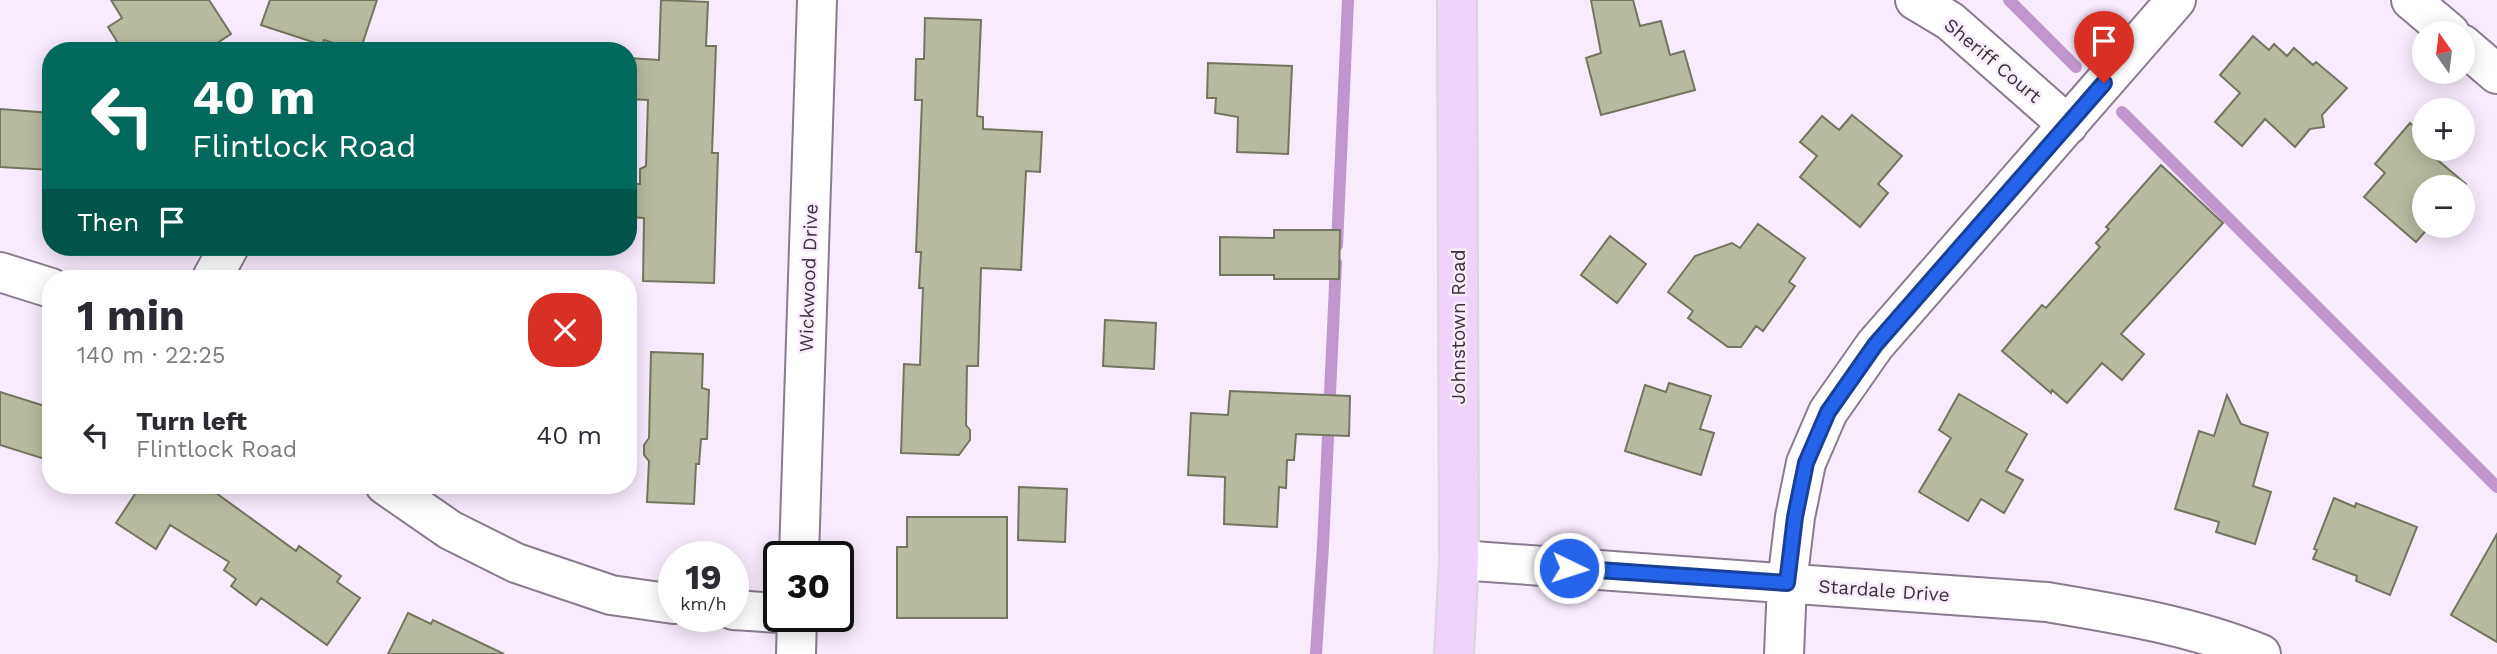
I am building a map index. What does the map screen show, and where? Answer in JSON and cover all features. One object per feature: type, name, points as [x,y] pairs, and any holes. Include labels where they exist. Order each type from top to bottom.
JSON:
[{"type":"main road","name":"Johnstown Road","points":[[1454,654],[1459,560],[1457,0]]},
{"type":"street","name":"Wickwood Drive","points":[[799,541],[817,0]]},
{"type":"street","name":"Sheriff Court","points":[[1915,0],[1950,21],[2068,125]]},
{"type":"street","points":[[1784,654],[1787,583],[1795,517],[1806,463],[1828,412],[1875,345],[2176,0]]},
{"type":"street","points":[[2411,0],[2436,21]]},
{"type":"street","points":[[2475,55],[2497,74]]},
{"type":"street","points":[[0,272],[42,285]]},
{"type":"street","points":[[398,494],[450,530],[516,563],[611,595],[658,602]]},
{"type":"street","name":"Stardale Drive","points":[[1459,560],[2047,602],[2179,627],[2261,654]]},
{"type":"street","points":[[796,654],[797,632]]},
{"type":"building","points":[[111,0],[209,0],[231,34],[219,42],[117,42],[108,27],[122,18]]},
{"type":"building","points":[[270,0],[377,0],[363,42],[313,42],[261,25]]},
{"type":"building","points":[[661,0],[708,2],[706,46],[716,46],[712,153],[718,153],[714,283],[643,281],[644,218],[637,218],[637,184],[640,184],[640,169],[646,166],[648,100],[637,99],[637,58],[659,60]]},
{"type":"building","points":[[1591,0],[1633,0],[1640,26],[1661,21],[1670,55],[1684,51],[1695,90],[1601,115],[1586,58],[1601,53]]},
{"type":"building","points":[[925,18],[981,20],[977,116],[983,117],[983,129],[1042,132],[1040,172],[1026,171],[1021,270],[981,268],[978,366],[967,366],[966,425],[970,430],[970,440],[959,455],[901,453],[904,364],[920,365],[923,288],[919,288],[921,252],[916,252],[922,100],[915,100],[916,59],[924,59]]},
{"type":"building","points":[[2253,36],[2269,50],[2274,44],[2287,56],[2294,48],[2313,65],[2316,62],[2347,88],[2322,115],[2324,127],[2310,129],[2295,147],[2265,119],[2242,146],[2215,122],[2240,93],[2220,75]]},
{"type":"building","points":[[1208,63],[1292,66],[1288,154],[1237,152],[1238,117],[1215,113],[1216,98],[1207,98]]},
{"type":"building","points":[[0,109],[42,112],[42,169],[0,167]]},
{"type":"building","points":[[1852,115],[1902,156],[1878,184],[1888,193],[1860,227],[1800,177],[1817,156],[1800,142],[1822,116],[1839,130]]},
{"type":"building","points":[[2410,123],[2412,161],[2439,161],[2455,175],[2412,175],[2412,238],[2420,238],[2416,242],[2364,197],[2385,173],[2375,164]]},
{"type":"building","points":[[2161,165],[2223,223],[2121,334],[2144,354],[2122,380],[2102,363],[2067,403],[2052,390],[2051,393],[2002,351],[2042,305],[2046,308],[2100,247],[2096,243],[2109,229],[2106,227]]},
{"type":"building","points":[[1758,224],[1805,258],[1789,282],[1795,286],[1763,331],[1756,326],[1741,347],[1728,347],[1688,318],[1693,311],[1668,292],[1695,256],[1732,243],[1740,248]]},
{"type":"building","points":[[1274,230],[1340,230],[1339,279],[1274,279],[1274,275],[1220,275],[1220,237],[1274,238]]},
{"type":"building","points":[[1610,236],[1646,264],[1617,303],[1581,275]]},
{"type":"building","points":[[1105,320],[1156,323],[1154,369],[1103,366]]},
{"type":"building","points":[[651,352],[703,354],[702,388],[709,390],[707,439],[701,439],[699,464],[696,464],[694,504],[647,502],[649,461],[644,455],[644,445],[649,438]]},
{"type":"building","points":[[1669,383],[1711,396],[1700,429],[1714,433],[1701,475],[1625,451],[1645,385],[1666,392]]},
{"type":"building","points":[[1230,391],[1350,396],[1349,436],[1296,434],[1294,460],[1287,460],[1286,488],[1279,487],[1277,527],[1224,524],[1225,477],[1188,475],[1191,413],[1228,415]]},
{"type":"building","points":[[0,392],[42,405],[42,458],[0,445]]},
{"type":"building","points":[[1959,394],[2027,434],[2006,471],[2023,480],[2004,513],[1981,499],[1968,521],[1919,492],[1951,438],[1939,430]]},
{"type":"building","points":[[2227,395],[2241,424],[2268,433],[2253,486],[2271,492],[2255,544],[2216,532],[2219,522],[2175,509],[2199,431],[2214,436]]},
{"type":"building","points":[[1019,487],[1067,489],[1065,542],[1018,540]]},
{"type":"building","points":[[135,494],[217,494],[296,551],[299,546],[341,576],[337,582],[360,598],[327,645],[261,598],[256,605],[231,586],[236,579],[224,570],[229,562],[170,525],[156,549],[116,523]]},
{"type":"building","points":[[2334,498],[2355,507],[2356,503],[2417,527],[2390,595],[2356,581],[2357,576],[2313,559],[2317,550],[2314,549]]},
{"type":"building","points":[[907,517],[1007,517],[1007,618],[897,618],[897,547],[907,547]]},
{"type":"building","points":[[2497,534],[2497,642],[2451,615]]},
{"type":"building","points":[[408,613],[431,624],[433,620],[504,654],[388,654]]},
{"type":"waterway","points":[[1337,245],[1348,0]]},
{"type":"waterway","points":[[2009,0],[2076,67]]},
{"type":"waterway","points":[[2122,112],[2497,487]]},
{"type":"waterway","points":[[1316,654],[1336,263]]},
{"type":"route","points":[[1569,568],[1787,583],[1795,517],[1806,463],[1828,412],[1875,345],[2104,83]]}]
